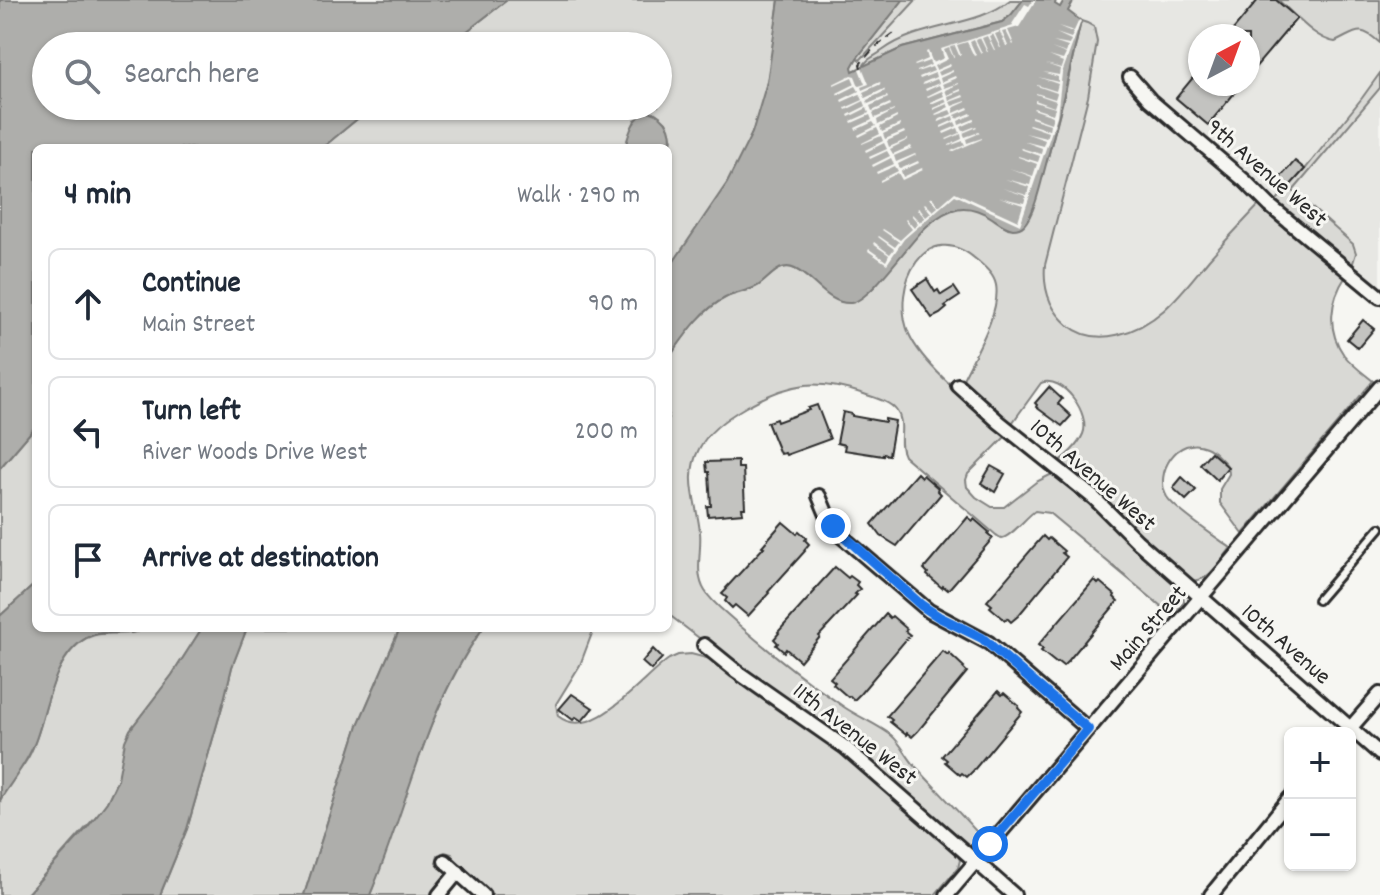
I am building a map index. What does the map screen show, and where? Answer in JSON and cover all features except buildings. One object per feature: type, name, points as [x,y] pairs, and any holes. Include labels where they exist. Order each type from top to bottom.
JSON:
[{"type":"street","name":"9th Avenue West","points":[[1130,77],[1147,96],[1270,206],[1380,297]]},
{"type":"street","name":"10th Avenue West","points":[[958,385],[1094,498],[1201,598]]},
{"type":"street","name":"Main Street","points":[[947,895],[1380,387]]},
{"type":"street","points":[[819,496],[831,524],[840,535],[929,611],[989,643],[1088,729]]},
{"type":"street","name":"10th Avenue","points":[[1201,598],[1344,727]]},
{"type":"street","name":"11th Avenue West","points":[[704,645],[736,671],[839,742],[1014,895]]},
{"type":"street","points":[[1351,727],[1380,694]]},
{"type":"street","name":"10th Avenue","points":[[1356,737],[1380,754]]},
{"type":"street","points":[[1211,895],[1289,799]]},
{"type":"street","points":[[445,861],[483,895]]},
{"type":"street","points":[[439,895],[458,872]]},
{"type":"lane","points":[[1318,600],[1380,528]]},
{"type":"path","points":[[861,68],[860,64],[873,49],[898,30]]},
{"type":"shaded area","points":[[0,0],[507,0],[466,32],[32,32],[32,120],[356,120],[327,144],[32,144],[32,431],[0,468]]},
{"type":"shaded area","points":[[507,0],[779,0],[758,117],[736,169],[672,264],[672,139],[664,120],[672,120],[672,32],[466,32]]},
{"type":"shaded area","points":[[779,0],[903,0],[857,58],[853,71],[902,48],[1002,22],[1023,0],[1056,0],[1055,4],[1060,7],[1064,0],[1074,0],[1068,11],[1081,21],[1037,198],[1023,226],[1016,229],[1007,227],[974,209],[958,208],[943,214],[927,226],[868,292],[851,303],[835,300],[802,273],[785,267],[759,285],[716,303],[693,325],[672,354],[672,264],[727,183],[752,133],[767,82]]},
{"type":"shaded area","points":[[903,0],[1023,0],[852,71],[852,65],[862,51]]},
{"type":"shaded area","points":[[903,0],[916,0],[860,60],[857,58]]},
{"type":"shaded area","points":[[1010,0],[1023,0],[1002,22],[902,48],[863,67],[897,42],[981,16]]},
{"type":"shaded area","points":[[1074,0],[1380,0],[1380,304],[1274,216],[1130,384],[946,212],[1003,225],[1070,71],[1081,21],[1068,11]]},
{"type":"shaded area","points":[[1278,0],[1380,0],[1380,43],[1362,32],[1335,42],[1327,40],[1312,31]]},
{"type":"shaded area","points":[[1081,21],[1094,27],[1097,42],[1088,97],[1045,265],[1046,290],[1056,312],[1068,325],[1079,332],[1105,337],[1143,325],[1176,298],[1260,204],[1346,276],[1336,295],[1332,315],[1334,335],[1344,355],[1373,381],[1243,534],[1220,503],[1220,489],[1229,474],[1224,462],[1210,449],[1196,444],[1186,446],[1171,458],[1163,477],[1171,503],[1231,548],[1208,575],[1191,580],[1057,463],[1078,442],[1084,426],[1079,407],[1066,390],[1058,384],[1041,383],[1010,426],[961,383],[985,335],[994,308],[996,285],[989,272],[959,249],[942,246],[928,251],[916,262],[908,277],[904,296],[904,315],[909,334],[939,374],[1008,434],[968,474],[967,487],[992,507],[1004,507],[1036,482],[1056,472],[1095,504],[1183,592],[1184,602],[1173,616],[1049,513],[1035,511],[1005,537],[996,535],[904,456],[899,415],[893,407],[877,398],[827,385],[792,388],[745,407],[707,438],[699,449],[692,470],[700,532],[700,577],[705,591],[716,605],[790,668],[844,707],[891,735],[913,764],[983,839],[976,845],[968,846],[672,617],[672,353],[693,324],[717,302],[756,287],[782,268],[797,270],[838,300],[854,301],[875,286],[916,236],[942,215],[969,207],[989,215],[1008,228],[1047,161]]},
{"type":"shaded area","points":[[1380,73],[1380,88],[1293,191],[1353,244],[1356,253],[1352,266],[1275,202],[1306,168]]},
{"type":"shaded area","points":[[356,120],[635,120],[626,144],[327,144]]},
{"type":"shaded area","points":[[665,120],[671,144],[626,144],[635,121]]},
{"type":"shaded area","points":[[32,431],[32,587],[0,616],[0,468]]},
{"type":"shaded area","points":[[32,587],[32,632],[135,632],[101,633],[86,638],[66,658],[58,671],[32,750],[0,800],[0,616]]},
{"type":"shaded area","points":[[199,632],[172,675],[130,730],[118,779],[99,813],[26,895],[0,895],[0,803],[29,756],[61,665],[70,652],[90,637]]},
{"type":"shaded area","points":[[199,632],[245,632],[232,667],[187,829],[160,895],[26,895],[107,802],[118,779],[130,730],[172,675]]},
{"type":"shaded area","points":[[245,632],[398,632],[358,725],[304,895],[160,895],[187,829],[232,667]]},
{"type":"shaded area","points":[[398,632],[480,632],[446,691],[432,724],[370,895],[304,895],[358,725]]},
{"type":"shaded area","points":[[480,632],[592,632],[580,665],[556,704],[558,716],[572,722],[601,715],[678,655],[691,654],[714,660],[811,725],[954,849],[960,860],[958,868],[935,895],[490,895],[457,866],[452,854],[445,852],[438,855],[436,863],[449,871],[449,875],[433,895],[370,895],[432,724],[463,659]]},
{"type":"pier","points":[[1036,0],[1019,27],[1008,30],[1013,45],[1006,31],[1002,32],[1006,46],[1000,32],[995,34],[1001,48],[993,34],[989,36],[995,50],[987,36],[982,38],[988,52],[980,38],[976,40],[981,54],[974,40],[970,42],[976,55],[967,42],[957,45],[961,55],[955,46],[950,47],[954,57],[949,48],[944,50],[948,59],[934,66],[936,70],[951,66],[937,72],[939,76],[953,70],[940,78],[941,82],[956,78],[942,84],[944,88],[959,84],[945,90],[947,95],[961,89],[948,96],[949,101],[964,97],[950,102],[952,106],[966,101],[953,108],[954,113],[969,109],[955,115],[957,119],[972,115],[958,121],[959,125],[974,119],[961,127],[963,131],[977,127],[963,133],[965,137],[980,133],[966,139],[967,143],[982,138],[952,152],[965,145],[963,141],[949,146],[962,139],[961,134],[946,139],[960,133],[958,128],[943,132],[957,126],[955,122],[941,128],[954,120],[953,116],[939,122],[952,114],[950,110],[935,114],[949,107],[947,104],[933,108],[947,102],[945,98],[930,102],[944,96],[942,91],[927,96],[941,89],[939,85],[925,89],[939,83],[937,79],[922,83],[936,77],[935,73],[920,79],[934,71],[932,67],[917,72],[931,65],[929,61],[914,65],[928,59],[928,51],[933,63],[944,58],[941,49],[1013,26],[1025,4],[1029,6]]},
{"type":"pier","points":[[1079,20],[1062,73],[1057,116],[1020,225],[955,195],[904,239],[887,264],[868,251],[886,261],[889,255],[874,242],[890,254],[894,249],[878,237],[895,247],[899,242],[883,229],[900,240],[912,229],[906,219],[914,228],[918,223],[912,214],[920,222],[925,218],[917,209],[926,217],[931,213],[925,203],[933,211],[938,207],[930,198],[939,206],[955,192],[1018,221],[1023,205],[999,197],[1024,203],[1026,196],[1002,188],[1027,195],[1029,187],[1005,179],[1030,185],[1032,177],[1009,168],[1033,176],[1037,164],[1018,156],[1038,162],[1040,156],[1020,149],[1041,154],[1042,148],[1023,141],[1043,146],[1045,140],[1025,133],[1046,138],[1048,132],[1028,125],[1049,130],[1050,124],[1031,116],[1051,123],[1053,116],[1033,109],[1053,114],[1055,108],[1035,100],[1054,107],[1056,101],[1036,93],[1055,99],[1057,93],[1037,85],[1056,91],[1058,84],[1038,77],[1058,82],[1058,77],[1043,72],[1059,75],[1060,69],[1046,64],[1061,68],[1063,62],[1049,56],[1063,60],[1066,54],[1051,48],[1066,53],[1068,47],[1053,42],[1069,45],[1071,40],[1056,33],[1071,38],[1074,33],[1058,26],[1074,31]]},
{"type":"pier","points":[[862,67],[869,84],[861,87],[862,90],[881,84],[863,92],[865,98],[885,91],[867,100],[868,104],[888,98],[870,106],[872,111],[891,105],[873,113],[875,118],[894,110],[877,120],[878,125],[897,116],[880,127],[882,132],[901,126],[883,134],[885,139],[905,133],[887,141],[889,147],[908,139],[890,149],[893,154],[912,148],[894,156],[896,162],[916,155],[898,164],[900,169],[919,163],[901,171],[903,177],[923,170],[902,180],[898,173],[880,182],[898,171],[895,166],[877,174],[894,164],[891,158],[872,165],[890,156],[887,151],[869,157],[887,149],[884,143],[865,150],[883,141],[881,136],[862,144],[880,134],[877,128],[859,137],[876,126],[873,122],[856,130],[872,120],[870,115],[851,121],[869,113],[867,108],[848,115],[866,106],[864,101],[845,108],[863,100],[860,94],[841,100],[859,91],[856,86],[837,93],[855,84],[852,77],[833,84],[851,75],[855,76],[859,86],[865,84],[859,69]]},
{"type":"route","points":[[833,526],[921,605],[982,638],[1088,729],[990,844]]}]
